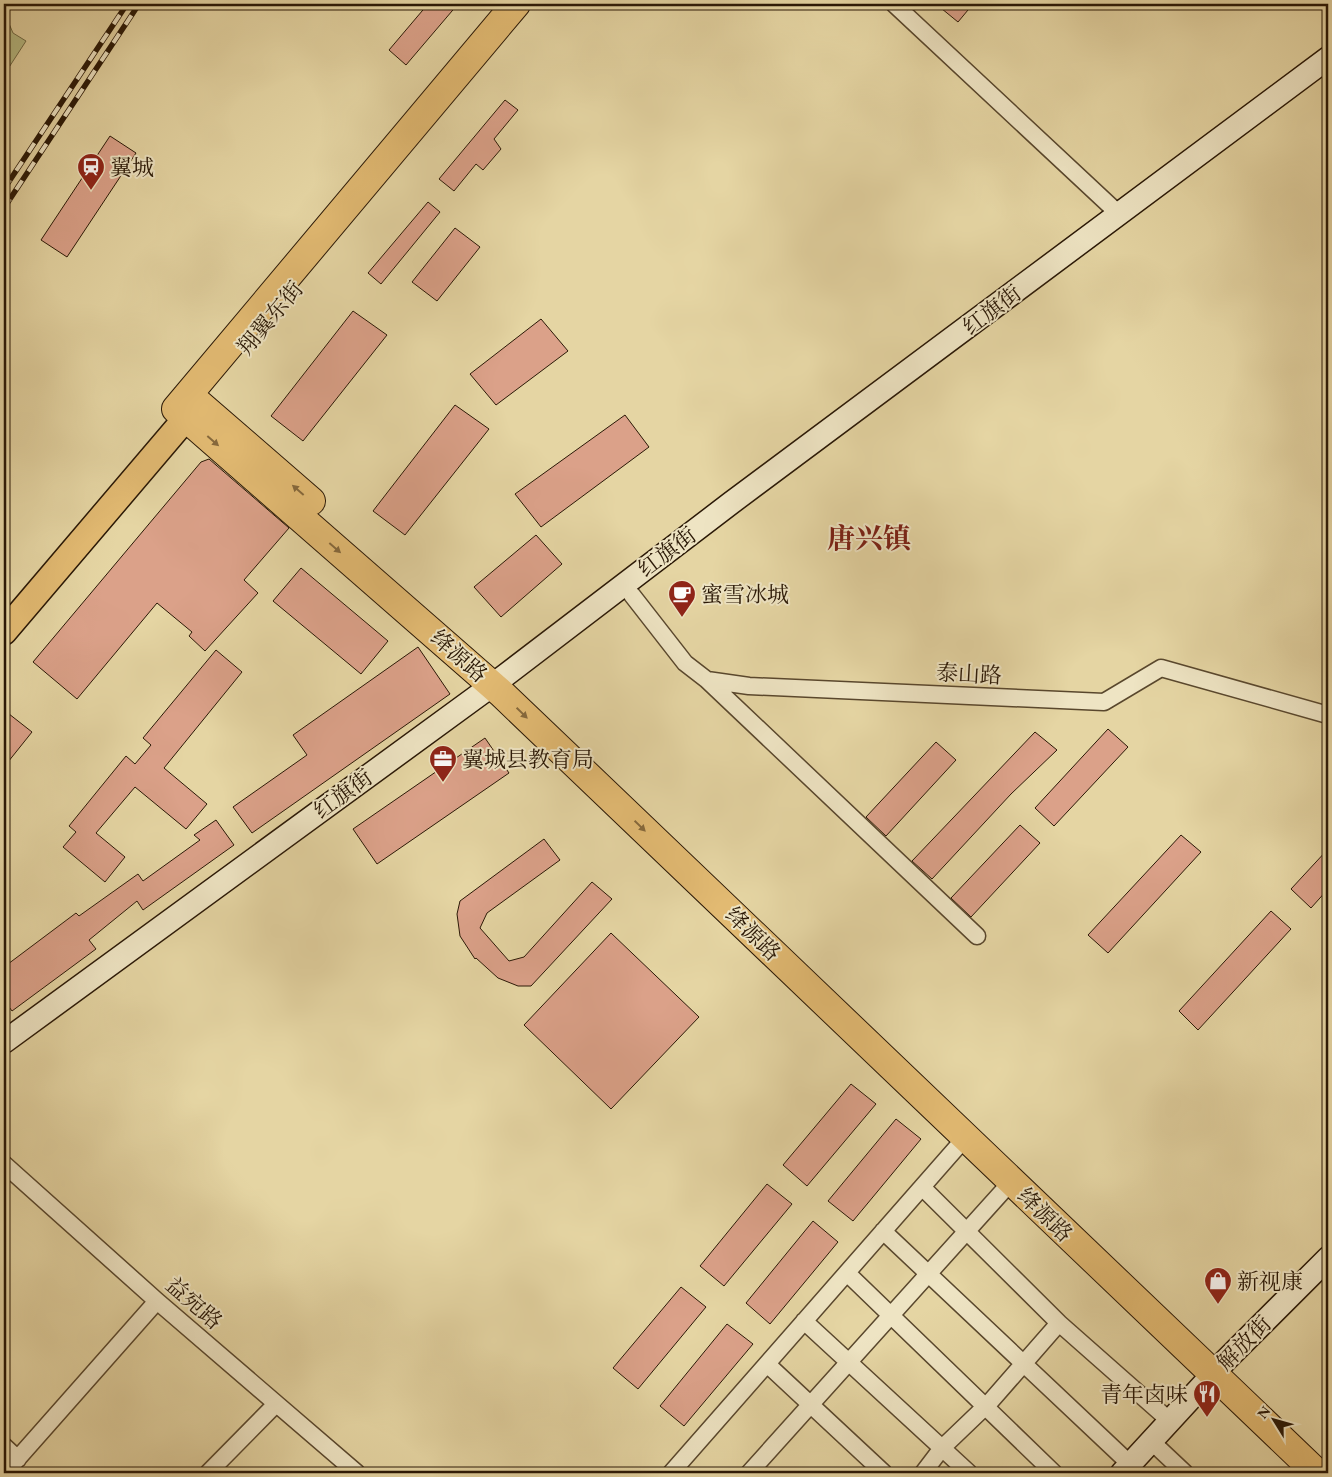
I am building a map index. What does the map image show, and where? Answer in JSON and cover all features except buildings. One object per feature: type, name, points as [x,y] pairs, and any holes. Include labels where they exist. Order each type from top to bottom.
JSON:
[{"type":"highway","name":"翔翼东街","points":[[186,407],[516,4]]},
{"type":"highway","name":"翔翼东街","points":[[186,407],[536,4]]},
{"type":"highway","name":"绛源路","points":[[186,407],[504,683],[1223,1372],[1317,1473]]},
{"type":"highway","name":"绛源路","points":[[504,683],[1011,1182],[1223,1372],[1328,1458]]},
{"type":"main road","name":"红旗街","points":[[4,1056],[504,683],[731,503],[1120,215],[1328,58]]},
{"type":"main road","name":"红旗街","points":[[4,1042],[504,683],[632,595],[1328,73]]},
{"type":"main road","name":"翔翼东街","points":[[4,610],[186,407]]},
{"type":"main road","name":"翔翼东街","points":[[4,632],[186,407]]},
{"type":"main road","name":"解放街","points":[[1129,1470],[1155,1445],[1170,1421],[1223,1372],[1328,1258]]},
{"type":"main road","points":[[1155,1445],[1223,1372],[1328,1272]]},
{"type":"street","points":[[894,4],[1120,215]]},
{"type":"street","name":"泰山路","points":[[632,595],[685,663],[707,680],[748,686],[1104,702],[1161,668],[1328,715]]},
{"type":"street","points":[[707,680],[977,936]]},
{"type":"street","points":[[672,1473],[965,1138]]},
{"type":"street","name":"益宛路","points":[[4,1164],[157,1301],[357,1473]]},
{"type":"street","points":[[753,1472],[847,1361],[1011,1182]]},
{"type":"street","points":[[922,1187],[1060,1324],[1170,1421]]},
{"type":"street","points":[[883,1231],[1023,1364],[1129,1470]]},
{"type":"street","points":[[847,1273],[891,1314],[984,1408],[1054,1473]]},
{"type":"street","points":[[5,1473],[157,1301]]},
{"type":"street","points":[[804,1321],[969,1473]]},
{"type":"street","points":[[923,1473],[942,1448],[984,1408],[1060,1324]]},
{"type":"street","points":[[767,1364],[884,1473]]},
{"type":"street","points":[[208,1473],[276,1404]]},
{"type":"street","points":[[1155,1445],[1185,1473]]},
{"type":"street","points":[[4,1446],[18,1459]]},
{"type":"green space","points":[[4,12],[13,33],[26,41],[4,75]]},
{"type":"railway","points":[[4,189],[127,4]]},
{"type":"railway","points":[[4,208],[139,4]]},
{"type":"place","name":"翼城","points":[[91,191]]},
{"type":"place","name":"蜜雪冰城","points":[[682,618]]},
{"type":"place","name":"翼城县教育局","points":[[443,783]]},
{"type":"place","name":"新视康","points":[[1218,1305]]},
{"type":"place","name":"青年卤味","points":[[1207,1418]]},
{"type":"district","name":"唐兴镇","points":[[869,538]]}]
